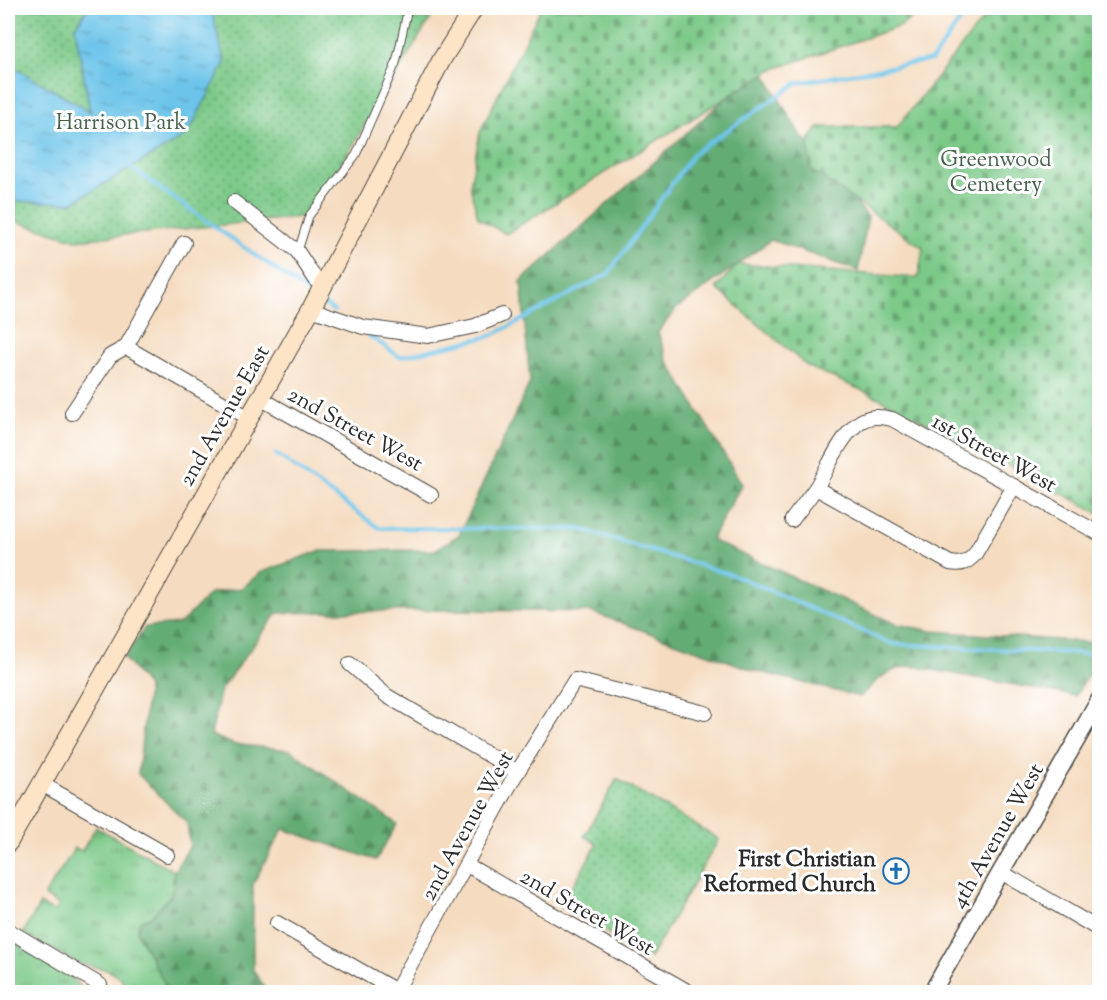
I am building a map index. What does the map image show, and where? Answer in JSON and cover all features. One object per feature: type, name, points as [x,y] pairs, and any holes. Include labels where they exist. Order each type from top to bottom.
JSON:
[{"type":"main road","name":"2nd Avenue East","points":[[8,843],[311,309],[442,59],[474,8]]},
{"type":"street","points":[[234,202],[297,251],[322,289]]},
{"type":"street","points":[[72,413],[110,356],[126,347],[184,243]]},
{"type":"street","points":[[311,309],[363,327],[428,336],[475,326],[502,315]]},
{"type":"street","points":[[126,347],[249,418]]},
{"type":"street","name":"2nd Street West","points":[[260,398],[431,495]]},
{"type":"street","name":"1st Street West","points":[[816,488],[844,439],[858,423],[879,416],[892,419],[1100,534]]},
{"type":"street","points":[[792,520],[816,488],[950,563],[960,564],[968,561],[975,554],[1014,486]]},
{"type":"street","points":[[350,664],[387,696],[518,772]]},
{"type":"street","name":"2nd Avenue West","points":[[397,992],[518,772],[575,680],[705,713]]},
{"type":"street","name":"4th Avenue West","points":[[932,993],[1100,699]]},
{"type":"street","points":[[42,784],[167,855]]},
{"type":"street","name":"2nd Street West","points":[[467,865],[689,993]]},
{"type":"street","points":[[1001,872],[1100,930]]},
{"type":"street","points":[[277,922],[397,992]]},
{"type":"street","points":[[8,930],[100,985]]},
{"type":"lane","points":[[297,251],[309,216],[356,155],[396,63],[408,8]]},
{"type":"green space","name":"Harrison Park","points":[[8,8],[437,8],[309,216],[77,240],[8,219]]},
{"type":"green space","points":[[541,8],[924,8],[901,26],[771,70],[506,234],[478,218],[470,186],[480,132]]},
{"type":"green space","name":"Greenwood Cemetery","points":[[1023,8],[1099,8],[1099,513],[879,398],[807,366],[716,288],[738,264],[918,278],[923,248],[810,169],[809,140],[819,127],[897,127],[985,17]]},
{"type":"green space","points":[[761,67],[799,133],[868,217],[858,271],[771,240],[676,309],[658,332],[667,360],[742,484],[711,540],[896,624],[932,631],[1100,643],[1099,658],[1075,696],[911,666],[888,673],[860,697],[756,671],[591,612],[457,610],[277,613],[221,689],[211,735],[233,744],[290,750],[397,824],[376,860],[283,829],[253,884],[253,970],[268,992],[169,992],[137,932],[141,920],[151,917],[172,894],[174,871],[190,846],[187,823],[138,774],[148,687],[124,658],[145,627],[180,624],[211,593],[242,588],[260,573],[319,551],[435,550],[459,535],[530,382],[521,281]]},
{"type":"green space","points":[[617,779],[719,839],[650,958],[561,906],[597,844],[584,836]]},
{"type":"green space","points":[[96,827],[174,871],[172,894],[151,917],[141,920],[137,932],[169,992],[122,992],[122,979],[108,970],[77,963],[23,933],[40,904],[55,912],[59,905],[44,896],[75,848],[82,851]]},
{"type":"green space","points":[[15,943],[66,972],[85,992],[8,992],[8,958]]},
{"type":"water","points":[[88,8],[211,8],[225,63],[187,135],[72,203],[8,201],[8,64],[90,111],[75,27]]},
{"type":"waterway","points":[[364,332],[400,357],[491,336],[608,274],[694,153],[797,83],[932,60],[969,8]]},
{"type":"waterway","points":[[127,165],[312,295]]},
{"type":"waterway","points":[[320,301],[334,311]]},
{"type":"waterway","points":[[276,454],[379,528],[580,529],[739,577],[892,644],[1097,654]]},
{"type":"place","name":"First Christian Reformed Church","points":[[896,871]]}]
